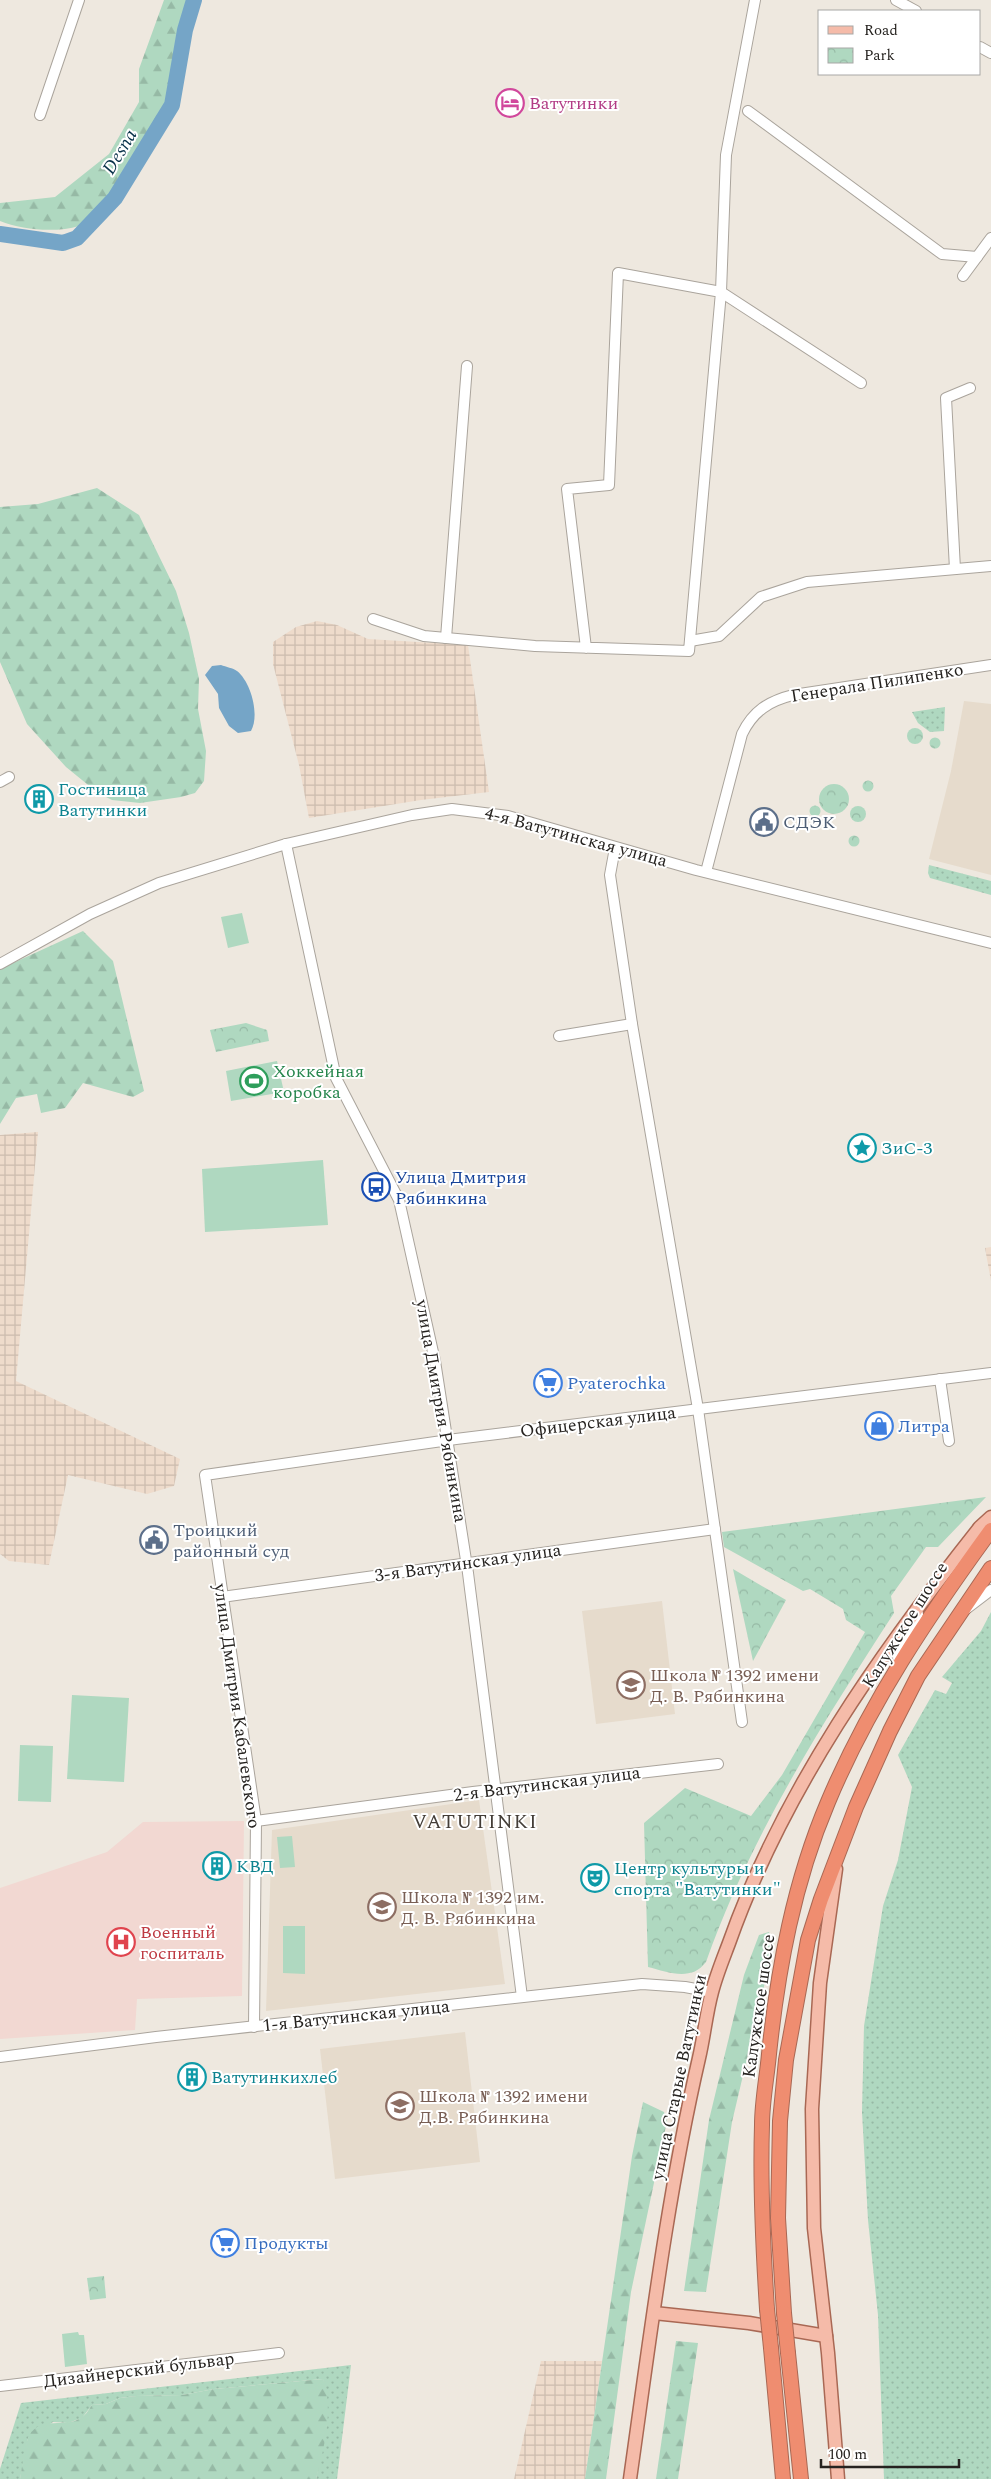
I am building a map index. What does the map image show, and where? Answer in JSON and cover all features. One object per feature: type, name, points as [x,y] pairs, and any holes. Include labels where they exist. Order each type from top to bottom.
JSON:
[{"type":"highway","name":"Калужское шоссе","points":[[783,2479],[767,2308],[762,2216],[762,2122],[781,1963],[804,1869],[828,1802],[876,1706],[899,1665],[946,1592],[991,1530]]},
{"type":"highway","name":"Калужское шоссе","points":[[801,2479],[784,2313],[778,2218],[780,2121],[786,2060],[808,1940],[821,1899],[856,1807],[890,1731],[918,1676],[991,1568]]},
{"type":"main road","name":"улица Старые Ватутинки","points":[[630,2479],[676,2170],[712,1992],[760,1865],[783,1818],[837,1725],[925,1597],[980,1527],[991,1517]]},
{"type":"main road","points":[[837,1859],[820,1982],[812,2109],[814,2228],[826,2336],[838,2479]]},
{"type":"main road","points":[[654,2313],[749,2323],[826,2336]]},
{"type":"street","points":[[40,115],[79,0]]},
{"type":"street","points":[[373,619],[424,636],[534,646],[689,651],[721,292],[726,155],[755,0]]},
{"type":"street","points":[[896,0],[914,10]]},
{"type":"street","points":[[748,111],[942,254],[977,257]]},
{"type":"street","points":[[963,276],[991,238]]},
{"type":"street","points":[[586,648],[567,489],[609,485],[618,273],[721,292],[860,382]]},
{"type":"street","points":[[446,638],[467,366]]},
{"type":"street","points":[[954,569],[946,398],[970,388]]},
{"type":"street","points":[[690,641],[719,636],[761,597],[807,582],[991,566]]},
{"type":"street","name":"Генерала Пилипенко","points":[[706,872],[742,734],[750,720],[761,708],[780,698],[793,694],[991,664]]},
{"type":"street","name":"4-я Ватутинская улица","points":[[0,964],[124,898],[159,883],[286,844],[412,815],[452,809],[508,816],[615,848],[991,944]]},
{"type":"street","name":"улица Дмитрия Рябинкина","points":[[286,844],[336,1078],[396,1194],[404,1216],[435,1361],[467,1562],[522,1997]]},
{"type":"street","points":[[615,848],[610,875],[632,1024],[698,1409],[742,1722]]},
{"type":"street","points":[[559,1036],[632,1024]]},
{"type":"street","name":"Офицерская улица","points":[[205,1475],[449,1440],[991,1373]]},
{"type":"street","points":[[940,1379],[949,1441]]},
{"type":"street","name":"улица Дмитрия Кабалевского","points":[[205,1475],[256,1821],[254,2027]]},
{"type":"street","name":"3-я Ватутинская улица","points":[[222,1597],[715,1529]]},
{"type":"street","points":[[959,1614],[991,1590]]},
{"type":"street","points":[[876,1706],[925,1597]]},
{"type":"street","name":"2-я Ватутинская улица","points":[[256,1821],[718,1764]]},
{"type":"street","name":"1-я Ватутинская улица","points":[[0,2057],[642,1984],[685,1987],[712,1992]]},
{"type":"street","name":"Дизайнерский бульвар","points":[[0,2386],[278,2353]]},
{"type":"shaded area","points":[[317,621],[337,625],[368,639],[468,645],[489,792],[421,800],[309,818],[299,765],[273,664],[273,642],[296,627]]},
{"type":"shaded area","points":[[964,701],[991,704],[991,875],[929,859],[951,771]]},
{"type":"shaded area","points":[[38,1132],[16,1381],[180,1459],[174,1486],[147,1494],[68,1475],[49,1565],[9,1561],[0,1554],[0,1135]]},
{"type":"shaded area","points":[[991,1247],[991,1281],[985,1248]]},
{"type":"shaded area","name":"Школа № 1392 имени Д. В. Рябинкина","points":[[662,1601],[675,1714],[596,1724],[582,1611]]},
{"type":"shaded area","name":"Школа № 1392 им. Д. В. Рябинкина","points":[[479,1800],[505,1984],[266,2011],[272,1830]]},
{"type":"shaded area","name":"Военный госпиталь","points":[[244,1821],[242,1996],[137,1999],[135,2030],[0,2039],[0,1888],[107,1852],[143,1822]]},
{"type":"shaded area","name":"Школа № 1392 имени Д.В. Рябинкина","points":[[465,2032],[480,2162],[335,2179],[320,2049]]},
{"type":"shaded area","points":[[541,2361],[602,2361],[585,2479],[514,2479]]},
{"type":"green space","points":[[164,0],[193,0],[170,93],[168,113],[142,165],[118,197],[105,210],[92,220],[79,226],[39,230],[18,227],[0,221],[0,203],[55,197],[109,154],[139,102],[139,69]]},
{"type":"green space","points":[[97,488],[139,515],[176,591],[189,633],[199,679],[198,709],[206,751],[204,781],[195,793],[140,803],[112,800],[98,793],[66,767],[27,724],[0,662],[0,507],[38,504]]},
{"type":"green space","points":[[945,707],[944,731],[930,732],[918,723],[912,712]]},
{"type":"green space","points":[[912,728],[918,728],[923,733],[921,742],[912,744],[907,739],[907,733]]},
{"type":"green space","points":[[935,737],[941,743],[935,749],[929,743]]},
{"type":"green space","points":[[868,780],[874,786],[868,792],[862,786]]},
{"type":"green space","points":[[834,784],[844,789],[849,799],[844,809],[834,814],[824,809],[819,799],[824,789]]},
{"type":"green space","points":[[815,805],[821,811],[815,817],[809,811]]},
{"type":"green space","points":[[858,806],[866,814],[858,822],[850,814]]},
{"type":"green space","points":[[854,835],[860,841],[854,847],[848,841]]},
{"type":"green space","points":[[929,865],[991,881],[991,895],[930,878],[928,873]]},
{"type":"green space","points":[[242,913],[249,943],[228,948],[221,917]]},
{"type":"green space","points":[[83,931],[113,961],[144,1091],[133,1097],[83,1083],[65,1108],[41,1113],[37,1094],[16,1098],[0,1124],[0,969]]},
{"type":"green space","points":[[246,1023],[267,1030],[269,1041],[216,1052],[210,1030]]},
{"type":"green space","name":"Хоккейная коробка","points":[[277,1061],[284,1092],[231,1101],[226,1071]]},
{"type":"green space","points":[[323,1160],[328,1225],[205,1232],[202,1169]]},
{"type":"green space","points":[[986,1497],[938,1547],[926,1547],[891,1596],[894,1613],[814,1739],[766,1826],[744,1870],[706,1962],[700,1968],[686,1974],[671,1973],[648,1967],[644,1823],[685,1788],[751,1816],[782,1775],[865,1632],[846,1620],[843,1609],[810,1589],[803,1591],[724,1547],[722,1532]]},
{"type":"green space","points":[[733,1569],[786,1600],[753,1661]]},
{"type":"green space","points":[[991,1612],[991,2479],[884,2479],[878,2315],[868,2220],[862,2112],[864,2026],[883,1906],[898,1860],[912,1787],[898,1755],[935,1690],[946,1694],[952,1683],[942,1677],[981,1631]]},
{"type":"green space","points":[[72,1695],[129,1698],[124,1782],[67,1779]]},
{"type":"green space","points":[[20,1745],[53,1746],[51,1802],[18,1801]]},
{"type":"green space","points":[[292,1836],[295,1867],[280,1868],[277,1837]]},
{"type":"green space","points":[[283,1926],[305,1926],[305,1974],[283,1973]]},
{"type":"green space","points":[[769,1932],[774,1944],[732,2122],[706,2292],[684,2291],[709,2120],[744,1975],[759,1935]]},
{"type":"green space","points":[[643,2102],[664,2112],[667,2121],[631,2292],[606,2479],[585,2479],[632,2156]]},
{"type":"green space","points":[[104,2276],[106,2298],[90,2300],[87,2278]]},
{"type":"green space","points":[[78,2332],[79,2335],[84,2335],[87,2364],[65,2367],[62,2334]]},
{"type":"green space","points":[[676,2341],[698,2343],[678,2479],[656,2479]]},
{"type":"green space","points":[[351,2365],[337,2479],[316,2479],[327,2423],[323,2379],[214,2389],[182,2395],[136,2396],[120,2398],[106,2404],[92,2405],[82,2418],[68,2423],[53,2422],[28,2438],[20,2479],[0,2479],[0,2469],[21,2403]]},
{"type":"green space","points":[[323,2379],[328,2403],[328,2415],[325,2442],[316,2479],[20,2479],[28,2439],[34,2429],[47,2424],[75,2421],[85,2415],[92,2405],[106,2404],[120,2398],[136,2396],[182,2395],[214,2389]]},
{"type":"water","points":[[221,665],[237,671],[250,691],[255,716],[251,731],[238,733],[229,726],[219,708],[218,694],[205,675],[212,666]]},
{"type":"waterway","name":"Desna","points":[[0,234],[63,243],[77,238],[115,198],[172,105],[185,30],[194,0]]},
{"type":"place","name":"Ватутинки","points":[[510,103]]},
{"type":"place","name":"Гостиница Ватутинки","points":[[39,799]]},
{"type":"place","name":"СДЭК","points":[[764,822]]},
{"type":"place","name":"Хоккейная коробка","points":[[254,1081]]},
{"type":"place","name":"ЗиС-3","points":[[862,1148]]},
{"type":"place","name":"Улица Дмитрия Рябинкина","points":[[376,1187]]},
{"type":"place","name":"Pyaterochka","points":[[548,1383]]},
{"type":"place","name":"Литра","points":[[879,1426]]},
{"type":"place","name":"Троицкий районный суд","points":[[154,1540]]},
{"type":"place","name":"Школа № 1392 имени Д. В. Рябинкина","points":[[631,1685]]},
{"type":"place","name":"КВД","points":[[217,1866]]},
{"type":"place","name":"Центр культуры и спорта \"Ватутинки\"","points":[[595,1878]]},
{"type":"place","name":"Школа № 1392 им. Д. В. Рябинкина","points":[[382,1907]]},
{"type":"place","name":"Военный госпиталь","points":[[121,1942]]},
{"type":"place","name":"Ватутинкихлеб","points":[[192,2077]]},
{"type":"place","name":"Школа № 1392 имени Д.В. Рябинкина","points":[[400,2106]]},
{"type":"place","name":"Продукты","points":[[225,2243]]},
{"type":"district","name":"VATUTINKI","points":[[475,1822]]}]
